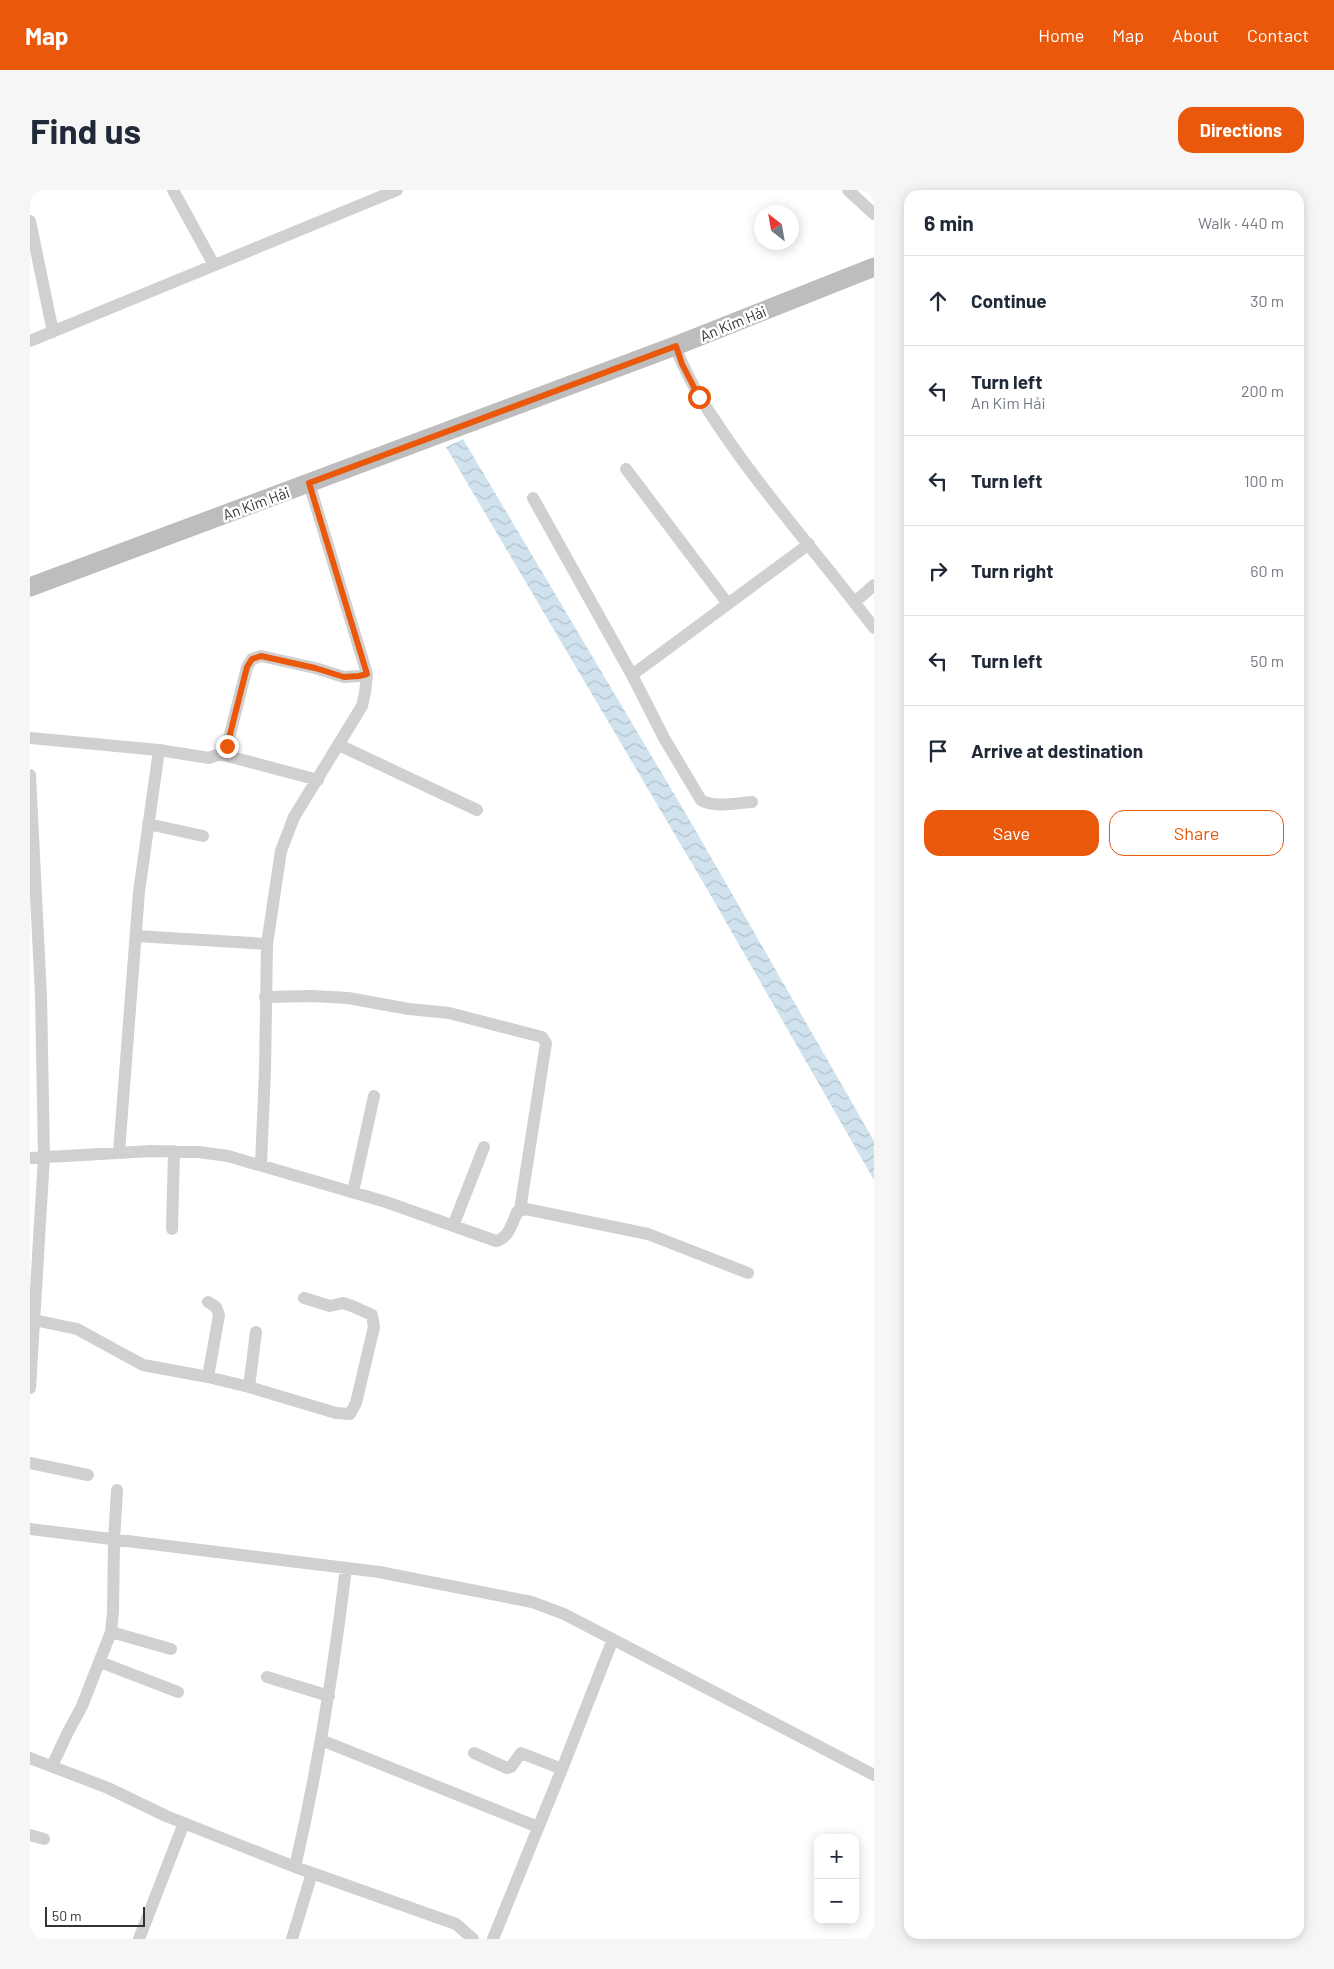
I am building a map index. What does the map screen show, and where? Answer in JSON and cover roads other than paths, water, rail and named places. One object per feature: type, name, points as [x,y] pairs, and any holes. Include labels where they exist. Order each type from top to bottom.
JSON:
[{"type":"street","points":[[173,190],[214,265]]},
{"type":"street","points":[[30,341],[396,190]]},
{"type":"street","points":[[848,190],[874,214]]},
{"type":"street","points":[[30,221],[53,332]]},
{"type":"street","name":"An Kim Hải","points":[[30,587],[676,346],[874,267]]},
{"type":"street","points":[[676,346],[682,364],[699,397],[725,436],[765,491],[874,628]]},
{"type":"street","points":[[626,469],[728,604]]},
{"type":"street","points":[[261,1165],[265,1071],[266,944],[280,859],[286,835],[294,817],[340,745],[362,706],[367,674],[309,483]]},
{"type":"street","points":[[533,498],[632,675],[664,738],[701,800],[716,804],[752,802]]},
{"type":"street","points":[[632,675],[809,544]]},
{"type":"street","points":[[855,602],[874,584]]},
{"type":"street","points":[[30,738],[159,750],[209,758],[220,754],[227,746],[247,667],[252,659],[261,656],[315,668],[344,677],[367,674]]},
{"type":"street","points":[[340,745],[477,810]]},
{"type":"street","points":[[119,1152],[136,936],[148,824],[159,750]]},
{"type":"street","points":[[220,754],[318,780]]},
{"type":"street","points":[[30,775],[32,870],[41,996],[44,1157],[30,1388]]},
{"type":"street","points":[[148,824],[203,836]]},
{"type":"street","points":[[136,936],[266,944]]},
{"type":"street","points":[[265,997],[312,996],[348,998],[409,1009],[449,1013],[542,1037],[546,1043],[520,1210]]},
{"type":"street","points":[[353,1192],[374,1096]]},
{"type":"street","points":[[453,1226],[484,1148]]},
{"type":"street","points":[[30,1158],[119,1152],[174,1151],[228,1156],[353,1192],[496,1241],[506,1234],[516,1212],[526,1209],[648,1234],[748,1272]]},
{"type":"street","points":[[172,1229],[174,1151]]},
{"type":"street","points":[[34,1320],[77,1329],[143,1365],[208,1377],[336,1413],[350,1414],[353,1410],[374,1327],[373,1318],[370,1314],[343,1303],[330,1306],[304,1298]]},
{"type":"street","points":[[208,1302],[216,1307],[219,1316],[208,1377]]},
{"type":"street","points":[[249,1387],[256,1332]]},
{"type":"street","points":[[30,1463],[88,1475]]},
{"type":"street","points":[[52,1766],[66,1734],[82,1706],[111,1632],[114,1612],[114,1540],[117,1490]]},
{"type":"street","points":[[30,1529],[379,1572],[532,1602],[564,1614],[874,1775]]},
{"type":"street","points":[[295,1867],[313,1791],[329,1696],[346,1568]]},
{"type":"street","points":[[111,1632],[171,1649]]},
{"type":"street","points":[[493,1939],[613,1639]]},
{"type":"street","points":[[100,1662],[178,1692]]},
{"type":"street","points":[[267,1677],[329,1696]]},
{"type":"street","points":[[321,1740],[538,1827]]},
{"type":"street","points":[[474,1753],[507,1768],[521,1754],[562,1769]]},
{"type":"street","points":[[30,1758],[108,1788],[184,1823],[295,1867],[456,1924],[473,1939]]},
{"type":"street","points":[[139,1939],[184,1823]]},
{"type":"street","points":[[30,1835],[44,1839]]},
{"type":"street","points":[[292,1939],[312,1873]]},
{"type":"water","points":[[463,439],[689,819],[874,1141],[874,1180],[707,889],[446,447]]}]
